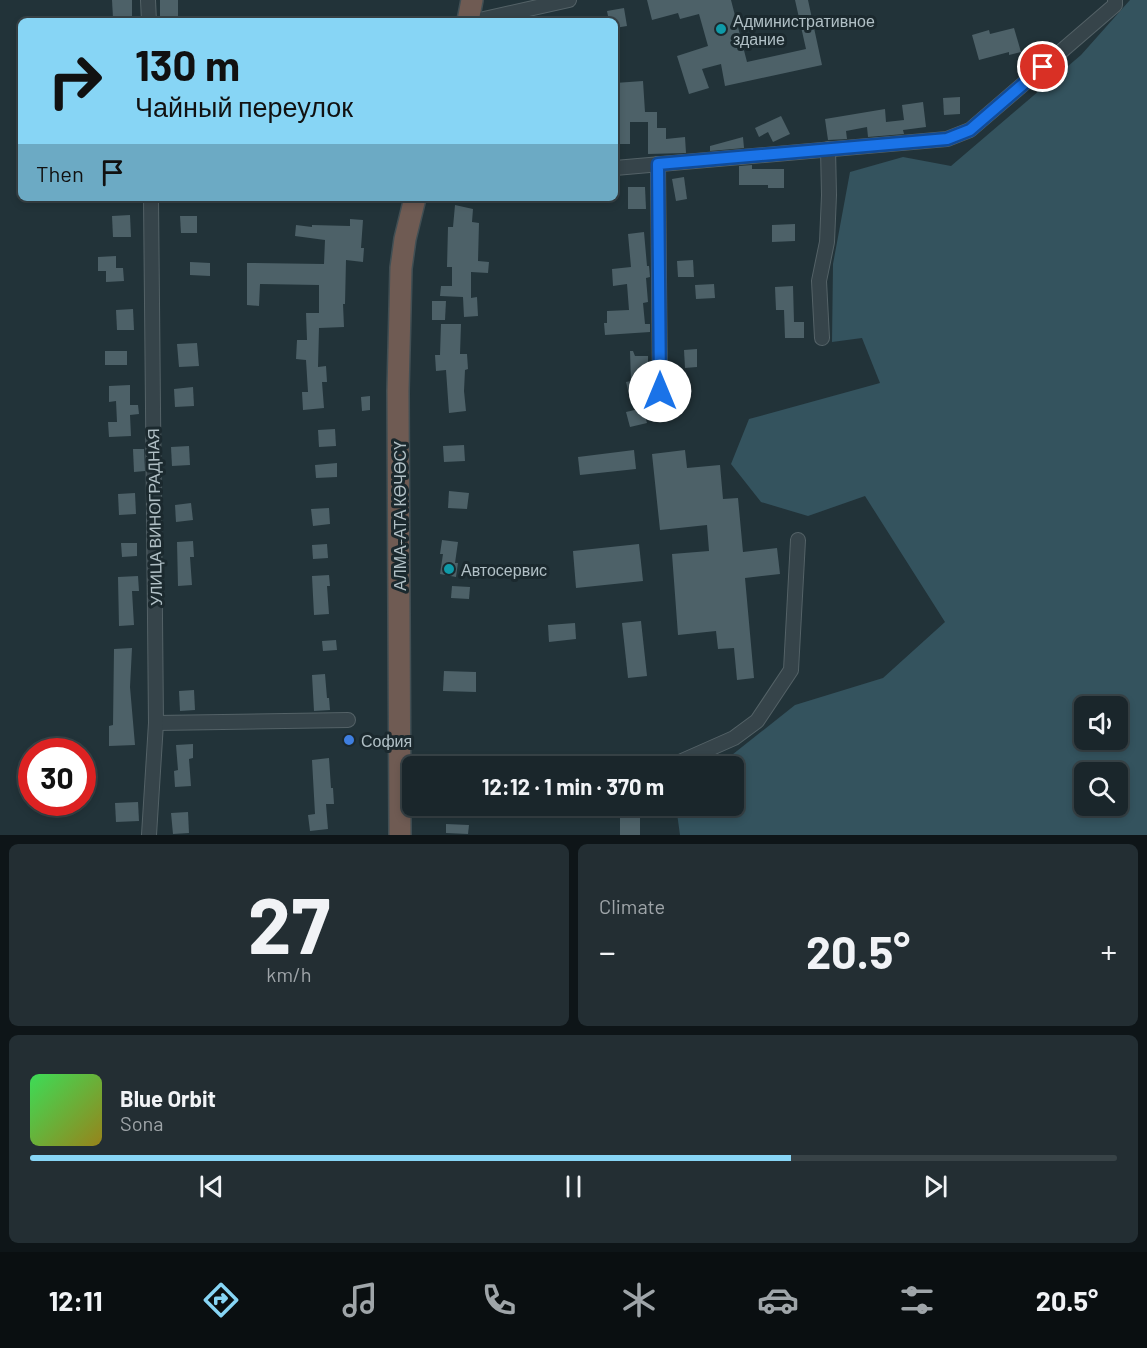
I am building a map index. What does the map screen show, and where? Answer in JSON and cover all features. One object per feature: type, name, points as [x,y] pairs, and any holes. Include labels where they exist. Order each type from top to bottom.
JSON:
[{"type":"highway","points":[[469,18],[472,0]]},
{"type":"highway","name":"АЛМА-АТА КӨЧӨСҮ","points":[[405,756],[398,391],[401,268],[405,239],[415,201]]},
{"type":"highway","name":"АЛМА-АТА КӨЧӨСҮ","points":[[400,835],[403,816]]},
{"type":"street","points":[[148,0],[148,18]]},
{"type":"street","points":[[488,18],[569,0]]},
{"type":"street","points":[[618,168],[947,139],[970,130],[1115,2]]},
{"type":"street","points":[[822,338],[819,280],[827,242],[828,149]]},
{"type":"street","points":[[658,164],[660,391]]},
{"type":"street","name":"УЛИЦА ВИНОГРАДНАЯ","points":[[149,835],[156,723],[150,201]]},
{"type":"street","points":[[693,756],[734,738],[757,721],[791,670],[798,540]]},
{"type":"street","points":[[156,723],[348,720]]},
{"type":"water","points":[[1130,0],[1147,0],[1147,835],[680,835],[677,816],[744,816],[744,756],[731,756],[795,705],[883,678],[945,622],[865,496],[808,516],[761,502],[731,464],[749,419],[880,383],[862,338],[832,342],[833,264],[850,172],[903,157],[951,166],[1081,55]]},
{"type":"building","points":[[112,0],[132,0],[132,17],[113,18]]},
{"type":"building","points":[[160,0],[178,0],[178,18],[160,18]]},
{"type":"building","points":[[647,0],[731,0],[747,62],[806,49],[795,0],[808,0],[822,65],[725,86],[721,64],[702,69],[709,88],[689,94],[677,56],[708,46],[699,14],[680,19],[678,13],[652,20]]},
{"type":"building","points":[[624,8],[627,26],[618,28],[618,18],[608,18],[607,11]]},
{"type":"building","points":[[1014,28],[1021,52],[1009,55],[1009,52],[979,60],[972,35],[989,30],[990,34]]},
{"type":"building","points":[[643,81],[645,112],[657,112],[657,128],[666,128],[666,139],[685,137],[686,153],[648,154],[648,122],[630,122],[630,144],[619,144],[618,83]]},
{"type":"building","points":[[960,97],[960,114],[944,115],[943,98]]},
{"type":"building","points":[[923,102],[926,127],[903,130],[904,134],[868,137],[867,127],[846,131],[847,139],[828,140],[825,119],[885,109],[886,122],[904,120],[902,105]]},
{"type":"building","points":[[781,116],[790,134],[773,142],[768,132],[759,137],[755,128]]},
{"type":"building","points":[[743,137],[744,148],[710,151],[710,146]]},
{"type":"building","points":[[752,165],[752,169],[784,169],[784,188],[768,188],[768,185],[739,185],[739,166]]},
{"type":"building","points":[[684,177],[687,199],[676,201],[672,179]]},
{"type":"building","points":[[628,187],[645,187],[646,209],[628,209]]},
{"type":"building","points":[[455,205],[473,209],[472,222],[479,223],[478,261],[489,262],[488,273],[471,272],[471,298],[477,297],[478,316],[464,317],[463,297],[440,296],[441,286],[452,286],[452,267],[447,267],[448,227],[453,227]]},
{"type":"building","points":[[130,215],[131,237],[113,237],[112,216]]},
{"type":"building","points":[[180,216],[197,216],[197,233],[181,233]]},
{"type":"building","points":[[350,219],[363,220],[361,248],[364,248],[363,262],[346,260],[344,327],[319,328],[318,367],[326,366],[327,382],[322,382],[324,408],[303,410],[302,392],[308,392],[306,360],[296,359],[297,340],[307,340],[306,313],[319,313],[319,285],[260,284],[259,306],[247,305],[247,263],[324,264],[325,240],[295,236],[296,225],[350,226]]},
{"type":"building","points":[[795,224],[795,241],[772,242],[772,225]]},
{"type":"building","points":[[644,232],[650,277],[646,278],[648,302],[643,303],[645,324],[650,324],[650,332],[605,335],[604,323],[607,323],[607,311],[629,310],[627,284],[613,286],[612,269],[631,267],[628,234]]},
{"type":"building","points":[[116,256],[116,268],[123,268],[124,281],[106,282],[106,271],[98,271],[98,257]]},
{"type":"building","points":[[693,260],[694,277],[678,277],[677,261]]},
{"type":"building","points":[[190,262],[210,263],[210,276],[190,275]]},
{"type":"building","points":[[714,284],[715,298],[696,299],[695,285]]},
{"type":"building","points":[[793,286],[794,322],[804,322],[804,338],[785,338],[784,310],[776,310],[775,287]]},
{"type":"building","points":[[432,301],[446,301],[445,320],[432,320]]},
{"type":"building","points":[[133,309],[134,330],[117,330],[116,310]]},
{"type":"building","points":[[441,324],[461,324],[460,354],[467,354],[468,369],[465,370],[464,391],[466,411],[449,413],[446,370],[436,371],[435,355],[440,355]]},
{"type":"building","points":[[197,343],[199,366],[179,367],[177,344]]},
{"type":"building","points":[[697,349],[697,367],[685,368],[684,350]]},
{"type":"building","points":[[105,351],[127,351],[127,365],[105,365]]},
{"type":"building","points":[[630,351],[633,351],[635,356],[648,356],[648,371],[639,372],[644,390],[629,394],[626,382],[631,381]]},
{"type":"building","points":[[130,385],[130,405],[138,405],[139,414],[130,415],[131,436],[109,437],[108,422],[117,422],[116,401],[109,402],[109,386]]},
{"type":"building","points":[[193,387],[194,406],[175,407],[174,389]]},
{"type":"building","points":[[370,396],[370,410],[362,411],[361,397]]},
{"type":"building","points":[[643,408],[647,423],[630,427],[626,412]]},
{"type":"building","points":[[335,429],[336,446],[319,447],[318,430]]},
{"type":"building","points":[[464,445],[465,461],[444,462],[443,446]]},
{"type":"building","points":[[189,446],[190,465],[172,466],[171,447]]},
{"type":"building","points":[[133,449],[144,449],[145,471],[134,472]]},
{"type":"building","points":[[634,450],[636,469],[580,475],[578,457]]},
{"type":"building","points":[[685,450],[687,468],[720,465],[723,499],[738,498],[743,552],[777,548],[780,574],[745,578],[754,678],[737,680],[734,648],[718,649],[716,631],[678,635],[672,554],[709,551],[707,525],[660,530],[652,454]]},
{"type":"building","points":[[337,463],[337,477],[316,478],[315,465]]},
{"type":"building","points":[[449,491],[469,493],[467,509],[448,508]]},
{"type":"building","points":[[135,493],[136,514],[119,515],[118,494]]},
{"type":"building","points":[[191,503],[193,520],[176,522],[175,505]]},
{"type":"building","points":[[329,508],[330,524],[313,526],[311,509]]},
{"type":"building","points":[[442,540],[458,542],[456,577],[440,574],[443,554],[440,554]]},
{"type":"building","points":[[193,541],[194,557],[190,557],[192,585],[178,586],[177,542]]},
{"type":"building","points":[[121,543],[137,543],[137,556],[122,557]]},
{"type":"building","points":[[327,544],[328,558],[313,559],[312,545]]},
{"type":"building","points":[[639,544],[643,581],[576,588],[573,551]]},
{"type":"building","points":[[329,575],[330,586],[327,586],[329,614],[314,615],[312,576]]},
{"type":"building","points":[[138,576],[139,591],[132,591],[134,625],[119,626],[118,577]]},
{"type":"building","points":[[452,586],[470,587],[469,599],[451,598]]},
{"type":"building","points":[[641,621],[647,676],[628,678],[622,623]]},
{"type":"building","points":[[575,623],[576,639],[549,642],[548,625]]},
{"type":"building","points":[[336,640],[337,650],[323,651],[322,641]]},
{"type":"building","points":[[132,648],[130,687],[135,745],[109,746],[109,726],[113,725],[114,649]]},
{"type":"building","points":[[444,671],[476,672],[476,692],[443,691]]},
{"type":"building","points":[[325,674],[330,710],[314,711],[312,675]]},
{"type":"building","points":[[194,690],[195,710],[180,711],[179,691]]},
{"type":"building","points":[[193,744],[193,758],[189,759],[191,786],[175,787],[174,771],[178,770],[176,745]]},
{"type":"building","points":[[329,758],[334,804],[326,804],[328,829],[310,831],[308,815],[315,814],[312,760]]},
{"type":"building","points":[[138,802],[139,821],[116,822],[115,803]]},
{"type":"building","points":[[188,812],[189,833],[173,834],[171,813]]},
{"type":"building","points":[[620,817],[640,817],[640,835],[620,835]]},
{"type":"building","points":[[446,824],[469,825],[468,834],[446,833]]},
{"type":"place","name":"Административное здание","points":[[721,29]]},
{"type":"place","name":"Автосервис","points":[[449,569]]},
{"type":"place","name":"София","points":[[349,740]]},
{"type":"route","points":[[660,391],[658,164],[947,139],[970,130],[1043,67]]}]
